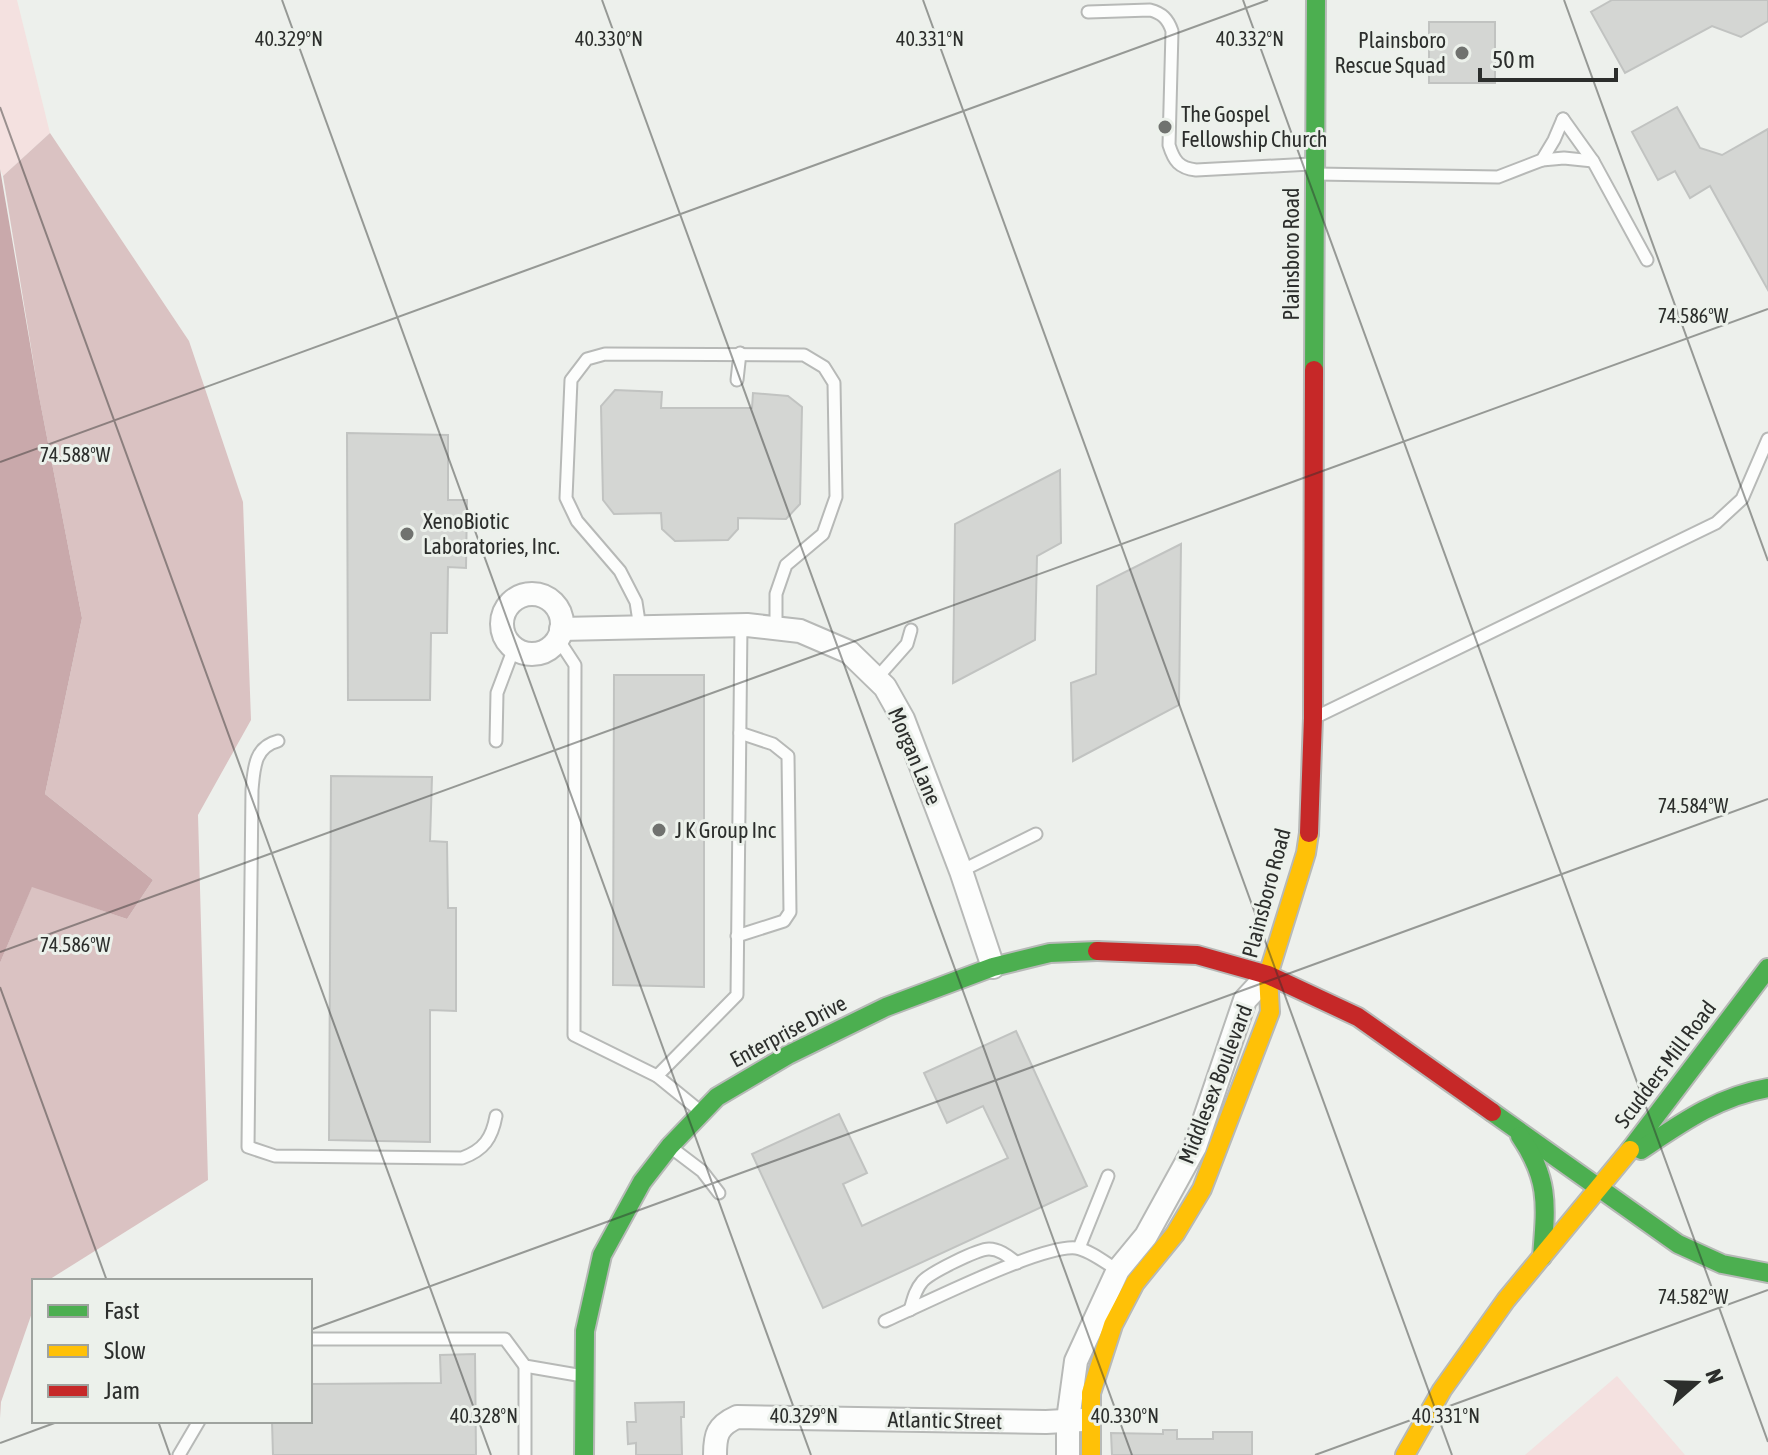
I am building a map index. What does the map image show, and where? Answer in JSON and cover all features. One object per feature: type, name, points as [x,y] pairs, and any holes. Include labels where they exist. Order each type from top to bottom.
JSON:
[{"type":"street","name":"Plainsboro Road","points":[[1316,0],[1311,813],[1306,853],[1268,975],[1358,1017],[1600,1188],[1630,1214],[1690,1250],[1722,1262],[1768,1273]]},
{"type":"street","points":[[537,594],[552,602],[561,618],[560,634],[551,647],[537,654],[527,654],[507,641],[502,625],[504,614],[516,599],[537,594]]},
{"type":"street","name":"Morgan Lane","points":[[560,634],[741,625],[800,631],[849,652],[885,687],[903,719],[961,871],[993,967]]},
{"type":"street","name":"Enterprise Drive","points":[[584,1455],[585,1331],[602,1255],[642,1182],[670,1146],[717,1097],[802,1048],[886,1007],[993,967],[1050,953],[1113,950],[1197,955],[1268,975]]},
{"type":"street","name":"Scudders Mill Road","points":[[1600,1188],[1768,968]]},
{"type":"street","name":"Middlesex Boulevard","points":[[1068,1455],[1068,1420],[1076,1361],[1127,1276],[1195,1147],[1245,1000],[1268,975]]},
{"type":"street","points":[[1621,1162],[1714,1103],[1749,1090],[1768,1088]]},
{"type":"street","points":[[1514,1126],[1538,1164],[1543,1182],[1542,1257]]},
{"type":"street","points":[[1405,1455],[1442,1390],[1506,1300],[1600,1188]]},
{"type":"street","name":"Middlesex Boulevard","points":[[1091,1455],[1091,1393],[1127,1276]]},
{"type":"street","name":"Atlantic Street","points":[[715,1447],[723,1423],[737,1417],[1091,1419]]},
{"type":"lane","points":[[1088,12],[1150,10],[1158,12],[1169,22],[1172,31],[1169,145],[1174,161],[1180,166],[1196,170],[1316,169],[1498,177],[1542,160],[1564,158],[1593,161]]},
{"type":"lane","points":[[1542,160],[1563,119],[1593,161],[1647,260]]},
{"type":"lane","points":[[737,380],[740,353]]},
{"type":"lane","points":[[640,628],[636,602],[620,571],[577,521],[566,498],[571,380],[587,359],[605,354],[804,355],[824,367],[834,383],[836,497],[823,534],[786,565],[776,594],[776,629]]},
{"type":"lane","points":[[1313,718],[1716,523],[1742,499],[1768,439]]},
{"type":"lane","points":[[657,1076],[737,995],[741,625]]},
{"type":"lane","points":[[876,679],[907,644],[911,630]]},
{"type":"lane","points":[[560,634],[575,665],[574,1035],[657,1076],[702,1113]]},
{"type":"lane","points":[[496,741],[497,693],[514,648]]},
{"type":"lane","points":[[737,936],[784,921],[790,912],[788,756],[773,744],[740,733]]},
{"type":"lane","points":[[278,741],[262,749],[254,763],[252,790],[248,1147],[275,1156],[462,1158],[476,1153],[485,1145],[493,1132],[496,1116]]},
{"type":"lane","points":[[961,871],[1036,834]]},
{"type":"lane","points":[[670,1146],[702,1171],[719,1193]]},
{"type":"lane","points":[[1079,1248],[1108,1176]]},
{"type":"lane","points":[[885,1321],[1017,1263],[1060,1248],[1079,1248],[1127,1276]]},
{"type":"lane","points":[[910,1310],[917,1288],[925,1278],[974,1254],[989,1249],[1005,1253],[1017,1263]]},
{"type":"lane","points":[[312,1339],[505,1339],[525,1366],[525,1455]]},
{"type":"lane","points":[[525,1366],[584,1376]]},
{"type":"lane","points":[[179,1455],[198,1423]]},
{"type":"shaded area","points":[[0,0],[17,0],[50,133],[3,176],[0,169]]},
{"type":"shaded area","points":[[50,133],[189,341],[243,502],[251,720],[198,815],[208,1180],[50,1279],[32,1279],[32,1313],[1,1402],[0,1418],[0,963],[32,886],[127,919],[153,880],[45,794],[82,618],[39,396],[3,176]]},
{"type":"shaded area","points":[[0,169],[39,396],[82,618],[45,794],[153,880],[127,919],[32,887],[0,963]]},
{"type":"shaded area","points":[[1617,1376],[1685,1455],[1525,1455]]},
{"type":"building","points":[[1612,0],[1768,0],[1768,21],[1741,37],[1712,26],[1625,73],[1591,12]]},
{"type":"building","name":"Plainsboro Rescue Squad","points":[[1429,22],[1495,22],[1495,83],[1429,83]]},
{"type":"building","points":[[1677,107],[1700,148],[1722,155],[1768,129],[1768,290],[1710,186],[1690,198],[1675,171],[1658,180],[1632,132]]},
{"type":"building","points":[[615,390],[662,392],[661,408],[752,408],[753,393],[788,396],[802,407],[800,504],[786,519],[738,518],[738,529],[728,540],[675,541],[662,529],[661,513],[614,514],[603,500],[601,406]]},
{"type":"building","name":"XenoBiotic Laboratories, Inc.","points":[[347,433],[448,435],[448,500],[467,500],[466,568],[448,567],[447,633],[431,633],[430,700],[348,700]]},
{"type":"building","points":[[1060,470],[1061,543],[1037,556],[1035,640],[953,683],[955,524]]},
{"type":"building","points":[[1181,544],[1179,705],[1073,761],[1071,683],[1096,674],[1097,586]]},
{"type":"building","name":"J K Group Inc","points":[[614,675],[704,675],[704,987],[613,985]]},
{"type":"building","points":[[331,776],[432,777],[430,841],[447,842],[448,908],[456,908],[456,1011],[430,1010],[430,1142],[329,1140]]},
{"type":"building","points":[[1016,1031],[1087,1186],[823,1308],[752,1154],[839,1114],[867,1173],[843,1184],[862,1226],[1008,1158],[983,1106],[947,1123],[924,1073]]},
{"type":"building","points":[[475,1354],[476,1455],[273,1455],[272,1423],[312,1423],[312,1384],[441,1383],[440,1355]]},
{"type":"building","points":[[684,1402],[684,1417],[681,1417],[682,1455],[636,1455],[636,1443],[628,1444],[627,1422],[636,1422],[635,1403]]},
{"type":"building","points":[[1163,1430],[1177,1430],[1177,1439],[1213,1439],[1213,1432],[1252,1432],[1252,1455],[1112,1455],[1111,1433],[1163,1434]]},
{"type":"traffic: fast","points":[[1314,370],[1316,0]]},
{"type":"traffic: fast","points":[[584,1455],[585,1331],[602,1255],[642,1182],[670,1146],[717,1097],[788,1055],[886,1007],[993,967],[1050,953],[1097,951]]},
{"type":"traffic: fast","points":[[1630,1150],[1768,968]]},
{"type":"traffic: fast","points":[[1641,1150],[1717,1104],[1768,1088]]},
{"type":"traffic: fast","points":[[1492,1112],[1678,1244],[1722,1264],[1768,1273]]},
{"type":"traffic: fast","points":[[1520,1136],[1537,1166],[1544,1194],[1542,1257]]},
{"type":"traffic: slow","points":[[1091,1455],[1091,1393],[1113,1325],[1135,1283],[1175,1234],[1202,1189],[1270,1012],[1268,975],[1306,853],[1309,833]]},
{"type":"traffic: slow","points":[[1405,1455],[1442,1390],[1506,1300],[1630,1150]]},
{"type":"traffic: jam","points":[[1309,833],[1313,718],[1314,370]]},
{"type":"traffic: jam","points":[[1097,951],[1197,955],[1268,975],[1358,1017],[1492,1112]]},
{"type":"place","name":"Plainsboro Rescue Squad","points":[[1462,53]]},
{"type":"place","name":"The Gospel Fellowship Church","points":[[1165,127]]},
{"type":"place","name":"XenoBiotic Laboratories, Inc.","points":[[407,534]]},
{"type":"place","name":"J K Group Inc","points":[[659,830]]}]
